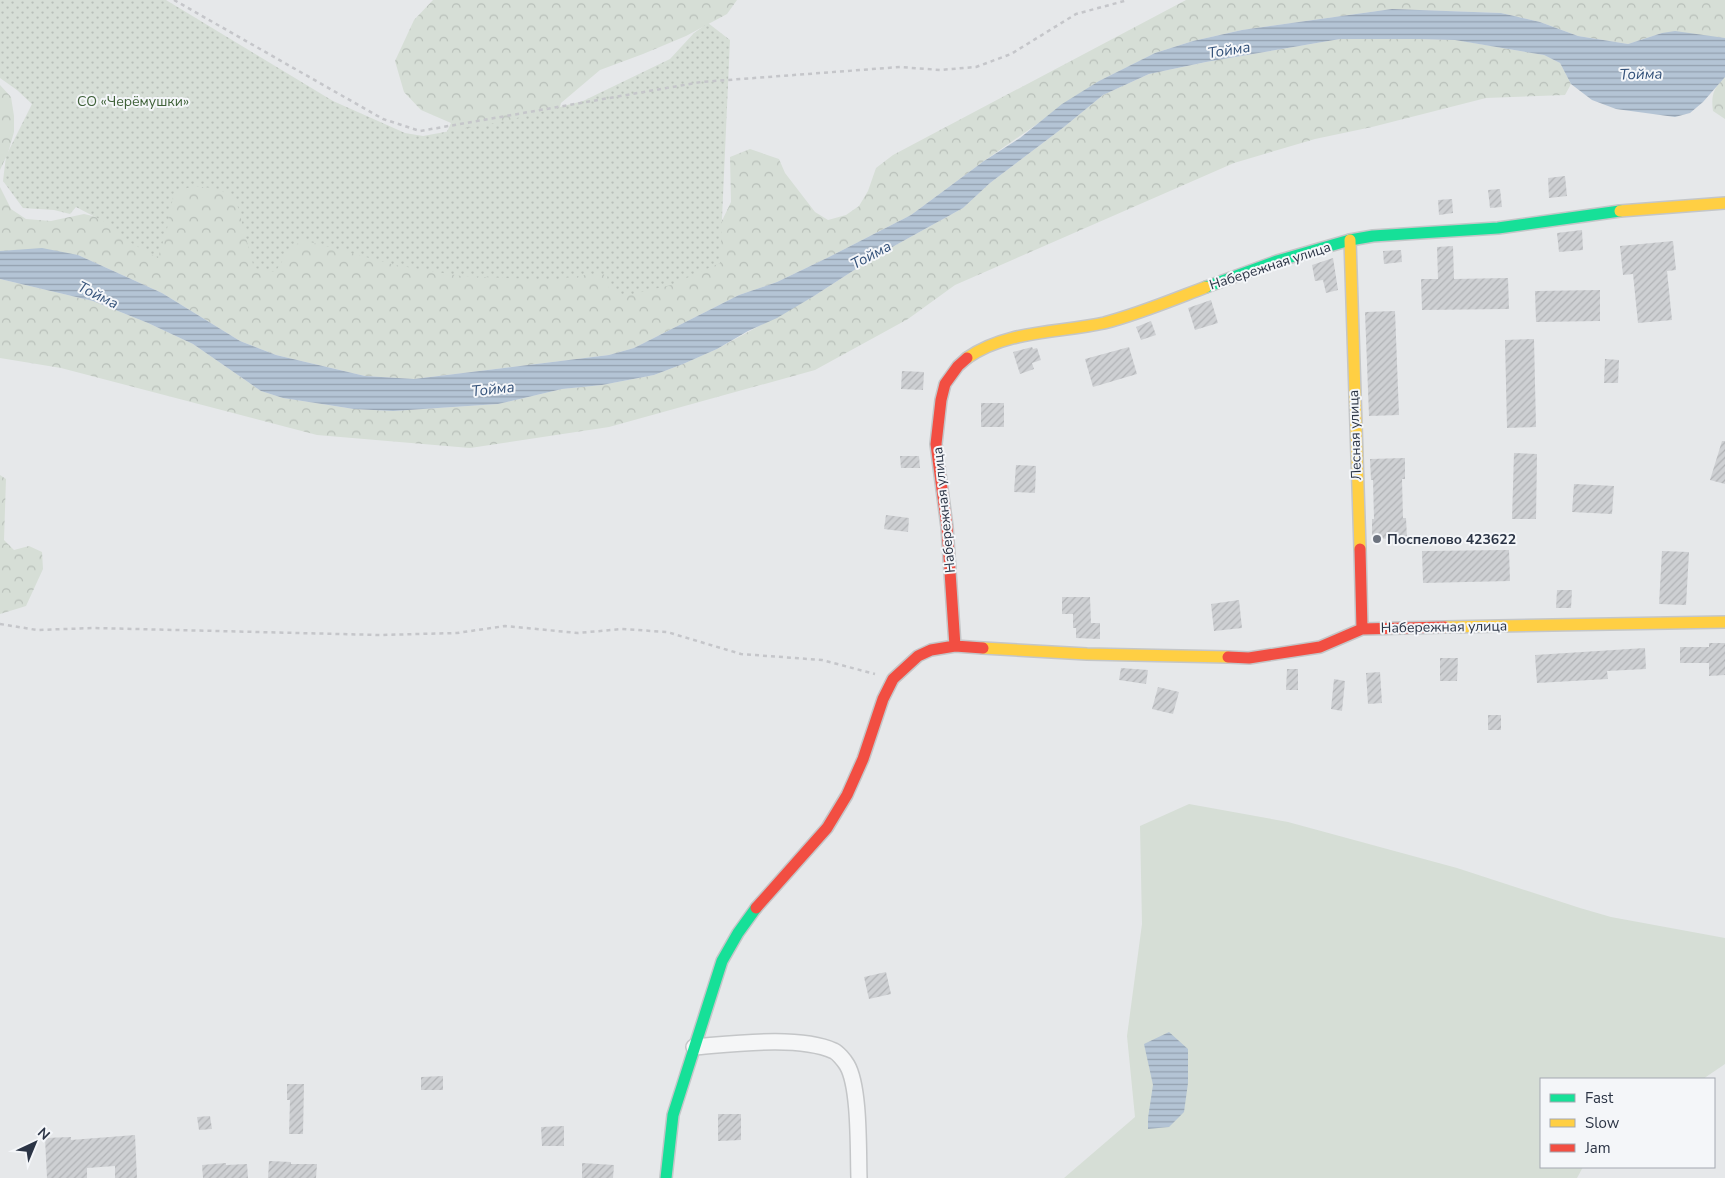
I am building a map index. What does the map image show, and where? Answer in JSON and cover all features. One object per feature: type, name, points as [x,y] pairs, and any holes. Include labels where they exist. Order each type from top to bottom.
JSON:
[{"type":"street","name":"Набережная улица","points":[[1725,203],[1621,211],[1498,228],[1373,236],[1350,240],[1277,261],[1128,316],[1102,323],[1029,334],[999,342],[977,351],[967,358],[958,366],[945,384],[941,400],[936,444],[947,527],[955,646],[1087,654],[1249,658],[1320,647],[1362,629],[1725,622]]},
{"type":"street","name":"Лесная улица","points":[[1350,240],[1362,629]]},
{"type":"street","points":[[666,1178],[673,1115],[722,961],[738,932],[757,907],[827,828],[847,795],[863,759],[883,699],[893,679],[918,656],[931,650],[955,646]]},
{"type":"street","points":[[694,1046],[770,1042],[813,1045],[836,1052],[847,1065],[854,1088],[858,1125],[859,1178]]},
{"type":"path","points":[[174,0],[384,119],[420,131],[701,82],[900,67],[940,70],[976,67],[1011,54],[1076,14],[1128,0]]},
{"type":"path","points":[[0,624],[37,630],[94,628],[380,635],[457,633],[506,626],[578,632],[622,629],[667,632],[741,654],[822,660],[893,679]]},
{"type":"green space","name":"СО «Черёмушки»","points":[[0,0],[166,0],[333,101],[405,133],[423,136],[505,121],[583,101],[670,59],[694,33],[708,23],[730,40],[720,263],[671,285],[625,296],[609,288],[607,276],[600,273],[551,280],[461,276],[395,265],[303,240],[291,248],[275,272],[254,268],[236,200],[219,189],[194,186],[174,192],[167,229],[158,258],[133,244],[103,221],[76,207],[70,214],[54,210],[23,208],[3,181],[6,156],[32,104],[0,78]]},
{"type":"green space","points":[[433,0],[737,0],[727,14],[686,36],[600,70],[561,103],[554,129],[719,227],[731,202],[730,157],[750,149],[779,159],[785,173],[815,212],[828,220],[846,215],[859,206],[868,191],[876,168],[893,155],[1186,0],[1725,0],[1725,38],[1662,33],[1628,44],[1578,36],[1540,22],[1501,13],[1392,9],[1242,30],[1193,41],[1155,53],[1099,81],[984,161],[911,215],[777,282],[739,295],[634,348],[609,355],[414,379],[365,376],[276,355],[240,341],[162,293],[78,255],[0,251],[0,187],[11,209],[26,219],[51,221],[84,214],[119,222],[180,178],[441,145],[451,123],[421,110],[404,92],[395,61],[414,20]]},
{"type":"green space","points":[[1340,39],[1456,40],[1544,55],[1560,63],[1571,84],[1565,95],[1486,98],[1372,127],[1315,139],[1234,163],[955,285],[908,319],[815,370],[609,427],[470,448],[317,435],[61,368],[0,358],[0,279],[93,301],[148,323],[193,344],[261,391],[283,398],[354,409],[393,411],[498,404],[562,389],[602,385],[654,375],[717,349],[814,296],[876,256],[963,208],[990,183],[1103,95],[1149,74],[1206,62]]},
{"type":"green space","points":[[1725,77],[1725,119],[1713,111],[1712,101],[1715,89]]},
{"type":"green space","points":[[0,85],[11,97],[14,132],[8,153],[0,170]]},
{"type":"green space","points":[[0,475],[6,479],[4,540],[14,550],[29,546],[42,552],[43,569],[26,606],[0,614]]},
{"type":"green space","points":[[1189,804],[1288,822],[1457,868],[1611,917],[1725,938],[1725,1064],[1704,1078],[1540,1078],[1540,1168],[1582,1168],[1577,1178],[1064,1178],[1135,1117],[1127,1036],[1142,924],[1140,826]]},
{"type":"water","name":"Тойма","points":[[1392,9],[1501,13],[1540,22],[1578,36],[1628,44],[1662,33],[1675,31],[1725,38],[1725,77],[1703,102],[1690,113],[1675,117],[1616,109],[1592,100],[1571,84],[1560,63],[1544,55],[1455,40],[1340,39],[1206,62],[1149,74],[1103,95],[990,183],[963,208],[876,256],[777,318],[748,331],[717,349],[654,375],[602,385],[562,389],[498,404],[393,411],[354,409],[283,398],[261,391],[193,344],[148,323],[93,301],[0,279],[0,251],[42,248],[78,255],[162,293],[240,341],[276,355],[365,376],[414,379],[609,355],[634,348],[739,295],[777,282],[911,215],[984,161],[1020,138],[1062,104],[1099,81],[1155,53],[1193,41],[1242,30]]},
{"type":"water","points":[[1169,1032],[1188,1049],[1188,1083],[1184,1112],[1169,1127],[1148,1129],[1153,1085],[1144,1044]]},
{"type":"building","points":[[1565,176],[1567,196],[1549,198],[1548,178]]},
{"type":"building","points":[[1500,189],[1502,207],[1490,208],[1488,190]]},
{"type":"building","points":[[1452,199],[1453,213],[1439,215],[1438,200]]},
{"type":"building","points":[[1582,230],[1583,250],[1559,252],[1557,233]]},
{"type":"building","points":[[1673,241],[1676,270],[1667,271],[1672,320],[1638,323],[1633,274],[1623,275],[1620,246]]},
{"type":"building","points":[[1453,246],[1454,279],[1508,278],[1509,309],[1422,310],[1421,279],[1438,279],[1437,247]]},
{"type":"building","points":[[1401,250],[1402,262],[1384,264],[1383,251]]},
{"type":"building","points":[[1333,258],[1338,290],[1326,293],[1323,280],[1315,281],[1312,265]]},
{"type":"building","points":[[1600,290],[1600,321],[1536,322],[1535,291]]},
{"type":"building","points":[[1211,300],[1218,323],[1195,330],[1188,308]]},
{"type":"building","points":[[1395,311],[1399,415],[1369,416],[1365,312]]},
{"type":"building","points":[[1151,321],[1156,335],[1141,340],[1136,327]]},
{"type":"building","points":[[1534,339],[1536,427],[1507,428],[1505,340]]},
{"type":"building","points":[[1032,347],[1033,349],[1037,348],[1041,360],[1032,363],[1034,369],[1020,374],[1013,352]]},
{"type":"building","points":[[1129,347],[1137,374],[1093,387],[1085,359]]},
{"type":"building","points":[[1605,359],[1619,360],[1618,383],[1604,383]]},
{"type":"building","points":[[902,371],[924,372],[923,390],[901,389]]},
{"type":"building","points":[[981,403],[1004,403],[1004,427],[981,427]]},
{"type":"building","points":[[1722,441],[1725,441],[1725,484],[1710,480]]},
{"type":"building","points":[[1514,453],[1537,454],[1536,519],[1512,519]]},
{"type":"building","points":[[900,456],[919,456],[920,468],[901,468]]},
{"type":"building","points":[[1405,458],[1405,479],[1402,479],[1403,518],[1406,518],[1407,538],[1372,539],[1372,519],[1374,519],[1373,480],[1371,480],[1370,459]]},
{"type":"building","points":[[1016,465],[1036,466],[1035,493],[1014,492]]},
{"type":"building","points":[[1574,484],[1614,486],[1612,514],[1572,512]]},
{"type":"building","points":[[886,515],[909,518],[908,532],[884,529]]},
{"type":"building","points":[[1509,550],[1510,581],[1423,583],[1422,551]]},
{"type":"building","points":[[1662,551],[1689,552],[1686,605],[1659,604]]},
{"type":"building","points":[[1557,590],[1572,590],[1571,608],[1556,608]]},
{"type":"building","points":[[1062,597],[1090,597],[1091,623],[1100,623],[1100,639],[1076,638],[1076,628],[1073,628],[1073,614],[1062,614]]},
{"type":"building","points":[[1239,600],[1242,628],[1214,631],[1211,604]]},
{"type":"building","points":[[1709,643],[1725,643],[1725,675],[1709,676],[1709,663],[1680,663],[1680,647],[1709,647]]},
{"type":"building","points":[[1645,648],[1646,669],[1607,671],[1608,679],[1537,683],[1535,655]]},
{"type":"building","points":[[1440,658],[1458,658],[1457,681],[1440,681]]},
{"type":"building","points":[[1121,668],[1148,670],[1146,684],[1119,680]]},
{"type":"building","points":[[1287,669],[1298,669],[1298,690],[1286,690]]},
{"type":"building","points":[[1380,672],[1382,703],[1368,704],[1366,673]]},
{"type":"building","points":[[1334,679],[1345,681],[1342,711],[1331,709]]},
{"type":"building","points":[[1158,687],[1179,692],[1173,714],[1152,709]]},
{"type":"building","points":[[1488,715],[1501,715],[1501,730],[1488,730]]},
{"type":"building","points":[[886,972],[891,994],[869,999],[864,977]]},
{"type":"building","points":[[443,1076],[443,1090],[421,1090],[421,1077]]},
{"type":"building","points":[[287,1084],[304,1084],[303,1134],[289,1134],[290,1100],[287,1100]]},
{"type":"building","points":[[718,1114],[741,1114],[741,1140],[718,1141]]},
{"type":"building","points":[[210,1116],[212,1129],[199,1130],[197,1117]]},
{"type":"building","points":[[564,1126],[564,1146],[542,1146],[541,1127]]},
{"type":"building","points":[[135,1135],[137,1178],[115,1178],[115,1166],[87,1168],[87,1178],[47,1178],[45,1138],[71,1137],[71,1140]]},
{"type":"building","points":[[269,1161],[291,1162],[291,1164],[317,1164],[316,1178],[268,1178]]},
{"type":"building","points":[[226,1163],[226,1165],[247,1164],[248,1178],[203,1178],[202,1165]]},
{"type":"building","points":[[582,1163],[614,1165],[613,1178],[582,1178]]},
{"type":"traffic: fast","points":[[1206,287],[1277,261],[1350,240],[1373,236],[1498,228],[1620,211]]},
{"type":"traffic: fast","points":[[666,1178],[673,1115],[722,961],[738,933],[756,908]]},
{"type":"traffic: slow","points":[[1620,211],[1725,203]]},
{"type":"traffic: slow","points":[[1350,240],[1360,549]]},
{"type":"traffic: slow","points":[[967,358],[999,342],[1016,337],[1104,323],[1143,311],[1206,287]]},
{"type":"traffic: slow","points":[[1445,627],[1725,622]]},
{"type":"traffic: slow","points":[[983,648],[1087,654],[1228,657]]},
{"type":"traffic: jam","points":[[955,646],[947,527],[936,444],[941,400],[945,384],[958,366],[967,358]]},
{"type":"traffic: jam","points":[[1360,549],[1362,629]]},
{"type":"traffic: jam","points":[[1228,657],[1249,658],[1320,647],[1362,629],[1445,627]]},
{"type":"traffic: jam","points":[[756,908],[827,828],[847,795],[863,759],[883,699],[893,679],[918,656],[931,650],[955,646],[983,648]]},
{"type":"place","name":"Поспелово 423622","points":[[1377,539]]}]
